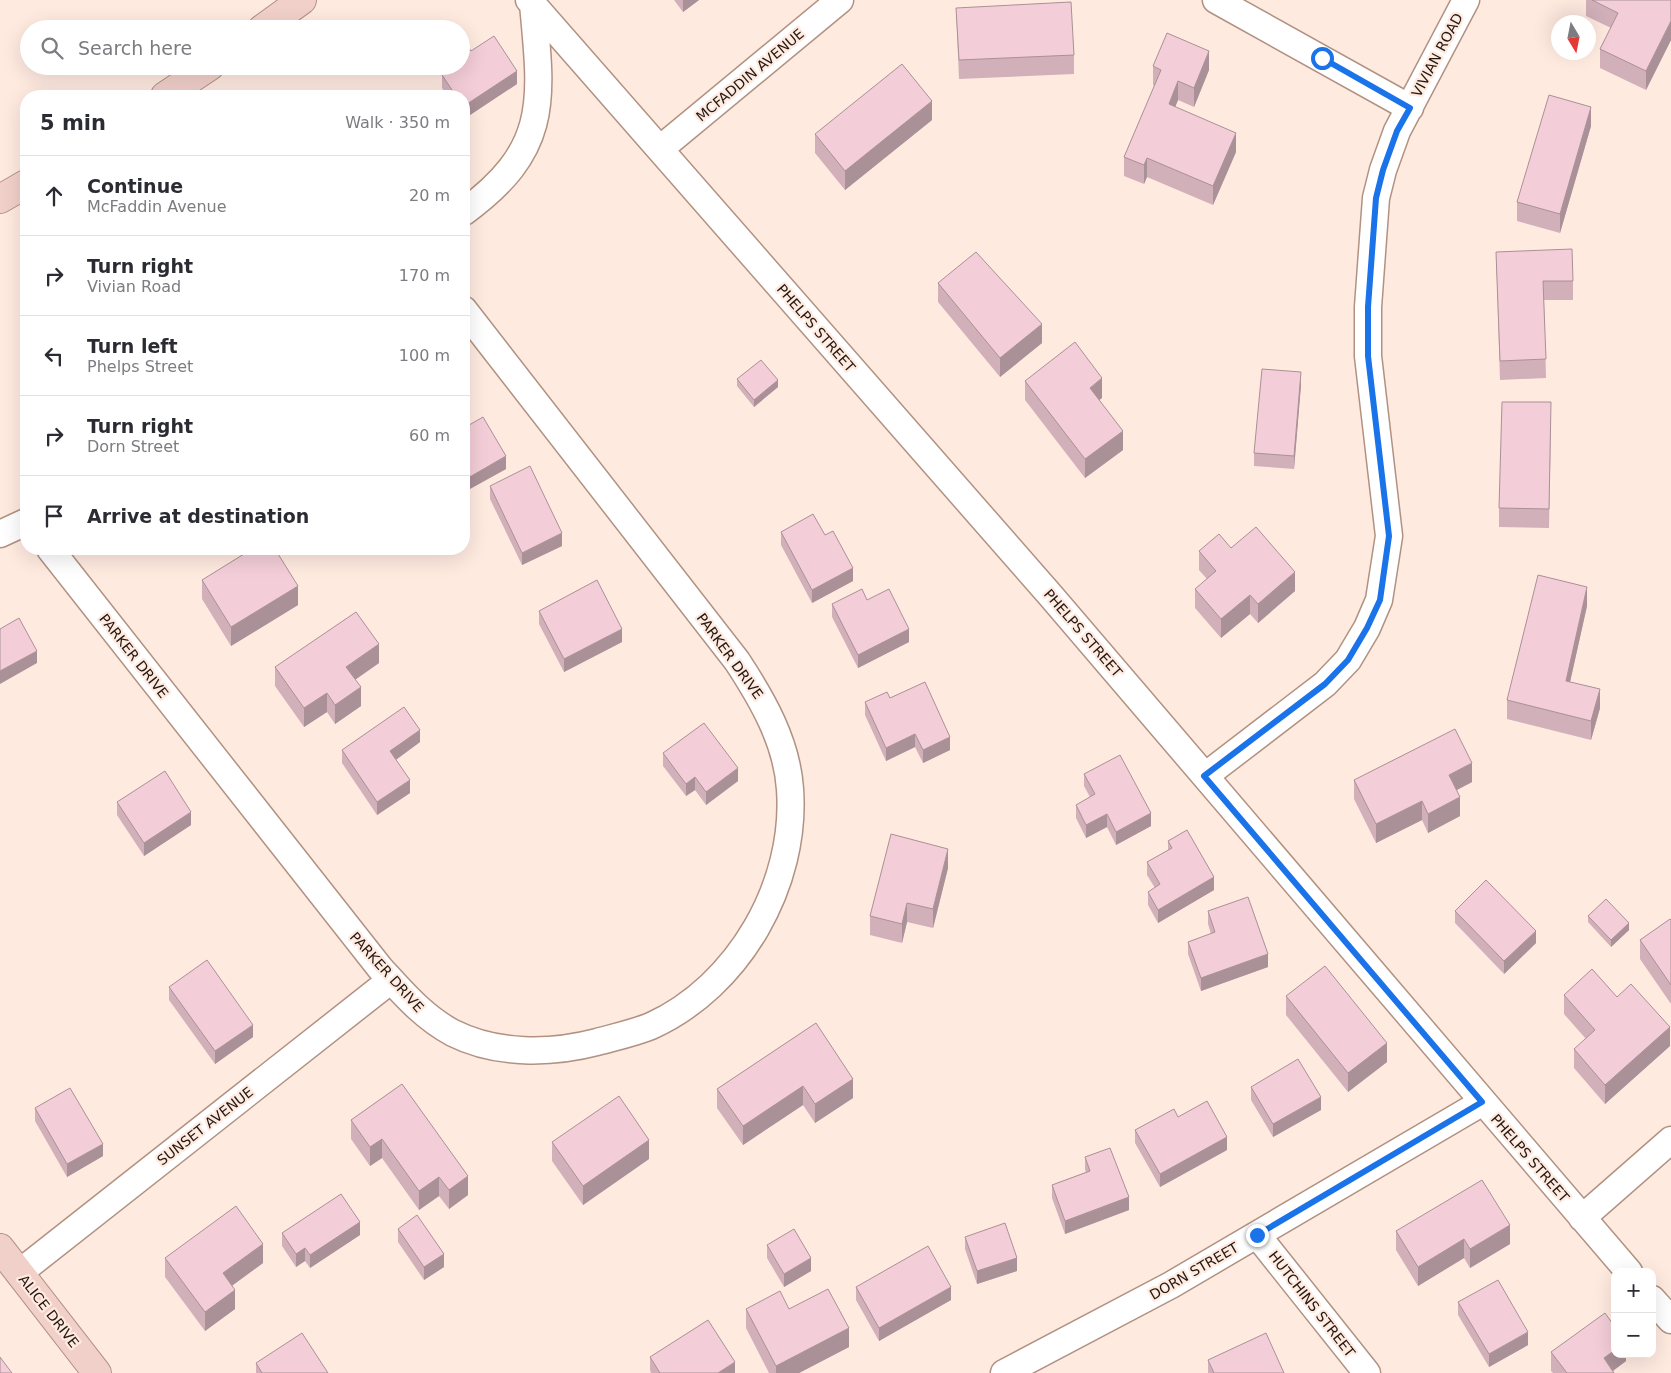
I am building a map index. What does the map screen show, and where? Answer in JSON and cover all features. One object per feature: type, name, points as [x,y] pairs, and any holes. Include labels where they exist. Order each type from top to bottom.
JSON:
[{"type":"main road","points":[[274,20],[302,0]]},
{"type":"main road","points":[[174,90],[196,75]]},
{"type":"main road","points":[[0,199],[20,187]]},
{"type":"main road","name":"ALICE DRIVE","points":[[0,1248],[97,1373]]},
{"type":"street","name":"MCFADDIN AVENUE","points":[[660,149],[840,0]]},
{"type":"street","points":[[1216,0],[1410,108]]},
{"type":"street","name":"VIVIAN ROAD","points":[[1204,776],[1325,684],[1348,660],[1367,628],[1380,600],[1389,536],[1368,356],[1368,307],[1376,198],[1391,147],[1466,0]]},
{"type":"street","name":"PHELPS STREET","points":[[531,2],[1045,588],[1626,1268]]},
{"type":"street","points":[[470,207],[507,175],[524,148],[537,115],[540,79],[531,2]]},
{"type":"street","name":"PARKER DRIVE","points":[[55,555],[391,980],[419,1011],[454,1033],[471,1040],[522,1052],[573,1048],[647,1028],[707,989],[742,950],[766,911],[783,870],[790,827],[790,788],[780,743],[764,703],[737,661],[470,318]]},
{"type":"street","points":[[0,534],[20,525]]},
{"type":"street","name":"SUNSET AVENUE","points":[[19,1272],[391,980]]},
{"type":"street","name":"DORN STREET","points":[[1004,1373],[1147,1298],[1482,1102]]},
{"type":"street","points":[[1582,1218],[1671,1140]]},
{"type":"street","name":"HUTCHINS STREET","points":[[1257,1235],[1367,1373]]},
{"type":"street","points":[[1656,1303],[1671,1320]]},
{"type":"building","points":[[1592,0],[1671,0],[1671,21],[1646,71],[1600,49],[1618,13]]},
{"type":"building","points":[[1071,2],[1074,55],[959,60],[956,8]]},
{"type":"building","points":[[1167,33],[1209,51],[1194,88],[1178,81],[1169,104],[1236,133],[1213,186],[1147,158],[1144,165],[1124,157],[1161,70],[1153,66]]},
{"type":"building","points":[[494,36],[517,71],[470,102],[470,90],[452,90],[442,75],[470,75],[470,50],[471,51]]},
{"type":"building","points":[[902,64],[932,101],[845,171],[815,134]]},
{"type":"building","points":[[1549,95],[1591,107],[1560,214],[1517,202]]},
{"type":"building","points":[[1572,249],[1573,281],[1543,281],[1546,359],[1500,361],[1496,252]]},
{"type":"building","points":[[976,252],[1042,324],[1000,358],[938,283]]},
{"type":"building","points":[[1075,342],[1102,378],[1090,388],[1123,431],[1085,459],[1025,381]]},
{"type":"building","points":[[761,360],[778,380],[754,400],[737,379]]},
{"type":"building","points":[[1262,369],[1301,372],[1294,456],[1254,453]]},
{"type":"building","points":[[1502,402],[1551,402],[1549,509],[1499,508]]},
{"type":"building","points":[[483,417],[506,456],[470,477],[470,425]]},
{"type":"building","points":[[530,466],[562,533],[522,553],[490,486]]},
{"type":"building","points":[[813,514],[825,535],[833,531],[853,568],[812,590],[781,532]]},
{"type":"building","points":[[1256,527],[1295,572],[1258,604],[1250,595],[1221,619],[1195,589],[1216,571],[1199,551],[1219,534],[1231,548]]},
{"type":"building","points":[[242,555],[279,555],[298,586],[231,627],[202,580]]},
{"type":"building","points":[[1538,575],[1587,587],[1566,681],[1600,689],[1591,721],[1507,700]]},
{"type":"building","points":[[597,580],[622,629],[564,659],[539,611]]},
{"type":"building","points":[[862,589],[867,600],[889,589],[909,629],[858,655],[832,604]]},
{"type":"building","points":[[356,612],[379,644],[346,667],[361,687],[335,705],[327,693],[304,708],[275,667]]},
{"type":"building","points":[[19,618],[37,651],[0,671],[0,629]]},
{"type":"building","points":[[925,682],[950,737],[923,750],[915,734],[886,748],[865,702],[887,692],[890,698]]},
{"type":"building","points":[[404,707],[420,730],[390,751],[410,780],[377,802],[342,750]]},
{"type":"building","points":[[704,723],[738,768],[706,792],[695,777],[686,784],[663,753]]},
{"type":"building","points":[[1455,729],[1472,763],[1449,775],[1460,797],[1428,814],[1422,801],[1376,824],[1354,780]]},
{"type":"building","points":[[1120,755],[1151,813],[1116,832],[1107,814],[1086,825],[1076,805],[1095,794],[1084,774]]},
{"type":"building","points":[[165,771],[191,812],[144,843],[117,802]]},
{"type":"building","points":[[1187,830],[1214,877],[1158,910],[1148,892],[1160,884],[1147,862],[1172,848],[1168,841]]},
{"type":"building","points":[[891,834],[948,849],[933,909],[907,903],[902,924],[870,916]]},
{"type":"building","points":[[1486,880],[1536,931],[1504,961],[1455,911]]},
{"type":"building","points":[[1248,897],[1268,954],[1201,978],[1188,942],[1215,932],[1208,911]]},
{"type":"building","points":[[1606,899],[1629,923],[1611,940],[1588,916]]},
{"type":"building","points":[[1671,920],[1671,985],[1640,940]]},
{"type":"building","points":[[207,960],[253,1025],[215,1051],[169,987]]},
{"type":"building","points":[[1325,966],[1387,1043],[1348,1073],[1286,996]]},
{"type":"building","points":[[1592,969],[1617,997],[1631,984],[1670,1027],[1605,1085],[1574,1049],[1595,1030],[1564,995]]},
{"type":"building","points":[[816,1023],[853,1079],[815,1104],[803,1086],[743,1126],[717,1089]]},
{"type":"building","points":[[1298,1059],[1321,1097],[1273,1124],[1251,1087]]},
{"type":"building","points":[[402,1084],[468,1176],[449,1190],[439,1177],[419,1191],[382,1139],[370,1147],[351,1120]]},
{"type":"building","points":[[70,1088],[103,1144],[67,1164],[35,1108]]},
{"type":"building","points":[[619,1096],[649,1140],[583,1186],[552,1142]]},
{"type":"building","points":[[1207,1101],[1227,1137],[1160,1174],[1135,1130],[1174,1109],[1178,1117]]},
{"type":"building","points":[[1110,1148],[1129,1197],[1065,1221],[1052,1185],[1090,1171],[1085,1157]]},
{"type":"building","points":[[1482,1180],[1510,1225],[1470,1249],[1464,1239],[1418,1267],[1396,1231]]},
{"type":"building","points":[[341,1194],[360,1222],[310,1255],[305,1248],[296,1254],[282,1233]]},
{"type":"building","points":[[236,1206],[263,1244],[223,1273],[235,1290],[205,1312],[165,1258]]},
{"type":"building","points":[[417,1215],[444,1254],[424,1267],[398,1229]]},
{"type":"building","points":[[1005,1223],[1017,1258],[977,1271],[965,1237]]},
{"type":"building","points":[[794,1229],[811,1258],[784,1274],[767,1245]]},
{"type":"building","points":[[928,1246],[951,1287],[879,1328],[856,1287]]},
{"type":"building","points":[[1498,1280],[1528,1332],[1489,1354],[1458,1302]]},
{"type":"building","points":[[828,1289],[849,1328],[776,1366],[746,1309],[780,1291],[789,1309]]},
{"type":"building","points":[[1605,1313],[1611,1321],[1611,1353],[1604,1358],[1614,1373],[1567,1373],[1551,1352]]},
{"type":"building","points":[[708,1320],[735,1362],[718,1373],[660,1373],[650,1357]]},
{"type":"building","points":[[302,1333],[328,1373],[262,1373],[256,1363]]},
{"type":"building","points":[[1266,1333],[1284,1373],[1214,1373],[1208,1360]]},
{"type":"building","points":[[0,1357],[12,1373],[0,1373]]},
{"type":"route","points":[[1257,1235],[1482,1102],[1204,776],[1325,684],[1348,660],[1367,628],[1380,600],[1389,536],[1368,356],[1368,307],[1376,198],[1383,170],[1397,131],[1410,108],[1322,58]]}]
